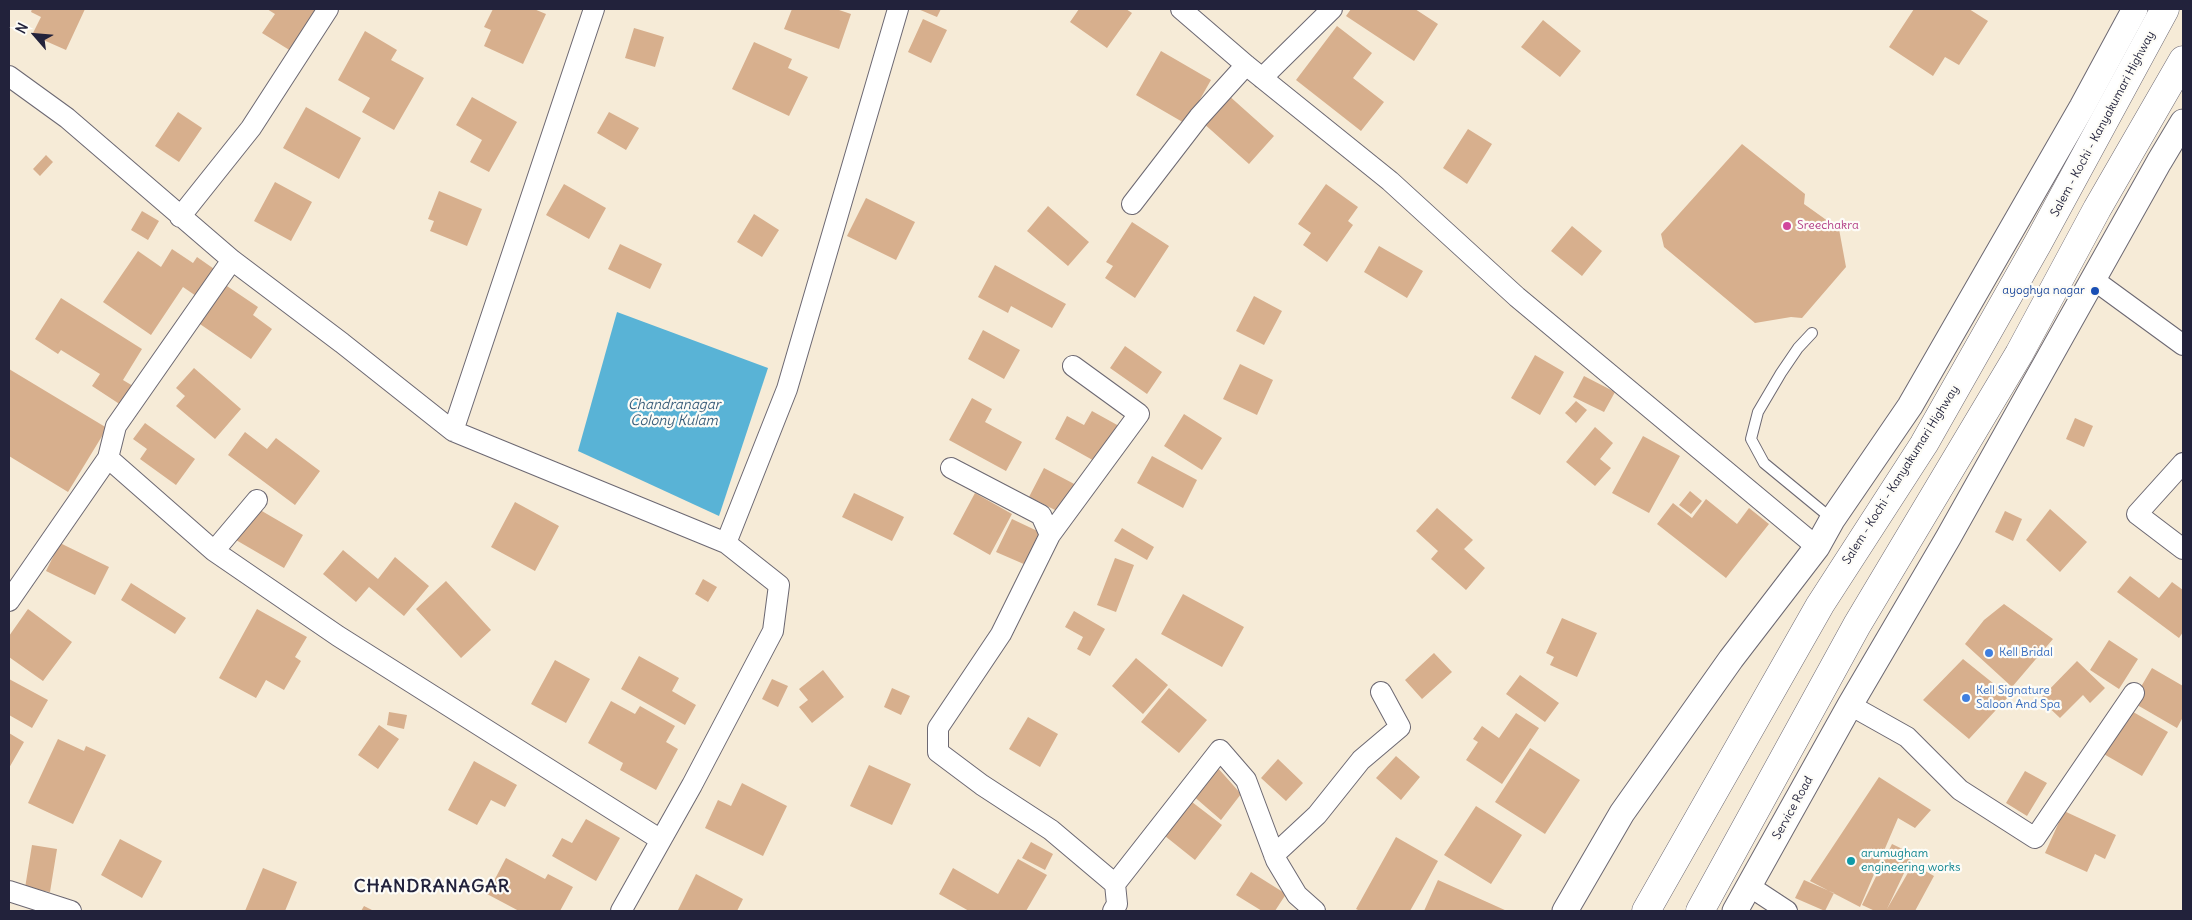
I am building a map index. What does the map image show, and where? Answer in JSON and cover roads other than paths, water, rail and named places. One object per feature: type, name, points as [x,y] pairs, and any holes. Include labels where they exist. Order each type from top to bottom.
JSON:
[{"type":"highway","name":"Salem - Kochi - Kanyakumari Highway","points":[[1646,911],[1820,605],[1928,435],[2038,243],[2165,9]]},
{"type":"highway","points":[[1700,911],[1857,625],[2019,354],[2097,209],[2183,60]]},
{"type":"street","points":[[180,217],[251,128],[328,9]]},
{"type":"street","points":[[452,431],[594,9]]},
{"type":"street","points":[[726,543],[788,389],[898,9]]},
{"type":"street","points":[[1181,9],[1246,65],[1382,174],[1517,297],[1817,547]]},
{"type":"street","points":[[1262,78],[1332,9]]},
{"type":"street","points":[[1565,911],[1622,813],[1731,659],[1817,547],[1832,520],[1910,406],[2077,116],[2135,9]]},
{"type":"street","points":[[1132,204],[1199,117],[1246,65]]},
{"type":"street","points":[[9,76],[67,118],[232,260],[342,343],[452,431],[726,543],[779,585],[773,631],[621,911]]},
{"type":"street","name":"Service Road","points":[[1736,911],[1850,705],[1948,538],[2183,122]]},
{"type":"street","points":[[9,601],[108,458],[116,426],[232,260]]},
{"type":"street","points":[[2094,280],[2183,345]]},
{"type":"street","points":[[1073,366],[1139,414],[1050,535],[1001,634],[968,680],[938,728],[938,752],[982,785],[1051,830],[1115,884]]},
{"type":"street","points":[[108,458],[214,551],[338,636],[661,840]]},
{"type":"street","points":[[2183,462],[2137,514],[2183,549]]},
{"type":"street","points":[[950,468],[1041,515],[1050,535]]},
{"type":"street","points":[[214,551],[257,500]]},
{"type":"street","points":[[1274,855],[1317,815],[1361,760],[1400,727],[1381,692]]},
{"type":"street","points":[[1850,705],[1907,737],[1960,790],[2035,838],[2134,693]]},
{"type":"street","points":[[1113,911],[1117,904],[1115,884],[1220,750],[1246,780],[1274,855],[1297,895],[1315,911]]},
{"type":"street","points":[[1749,886],[1787,911]]},
{"type":"street","points":[[9,891],[71,911]]},
{"type":"lane","points":[[1812,333],[1798,348],[1758,412],[1751,439],[1764,463],[1832,520]]},
{"type":"water","name":"Chandranagar Colony Kulam","points":[[617,312],[768,368],[719,516],[578,451]]},
{"type":"place","name":"Sreechakra","points":[[1787,226]]},
{"type":"place","name":"ayoghya nagar","points":[[2095,291]]},
{"type":"place","name":"Kell Bridal","points":[[1989,653]]},
{"type":"place","name":"Kell Signature Saloon And Spa","points":[[1966,698]]},
{"type":"place","name":"arumugham engineering works","points":[[1851,861]]},
{"type":"district","name":"CHANDRANAGAR","points":[[432,887]]}]
